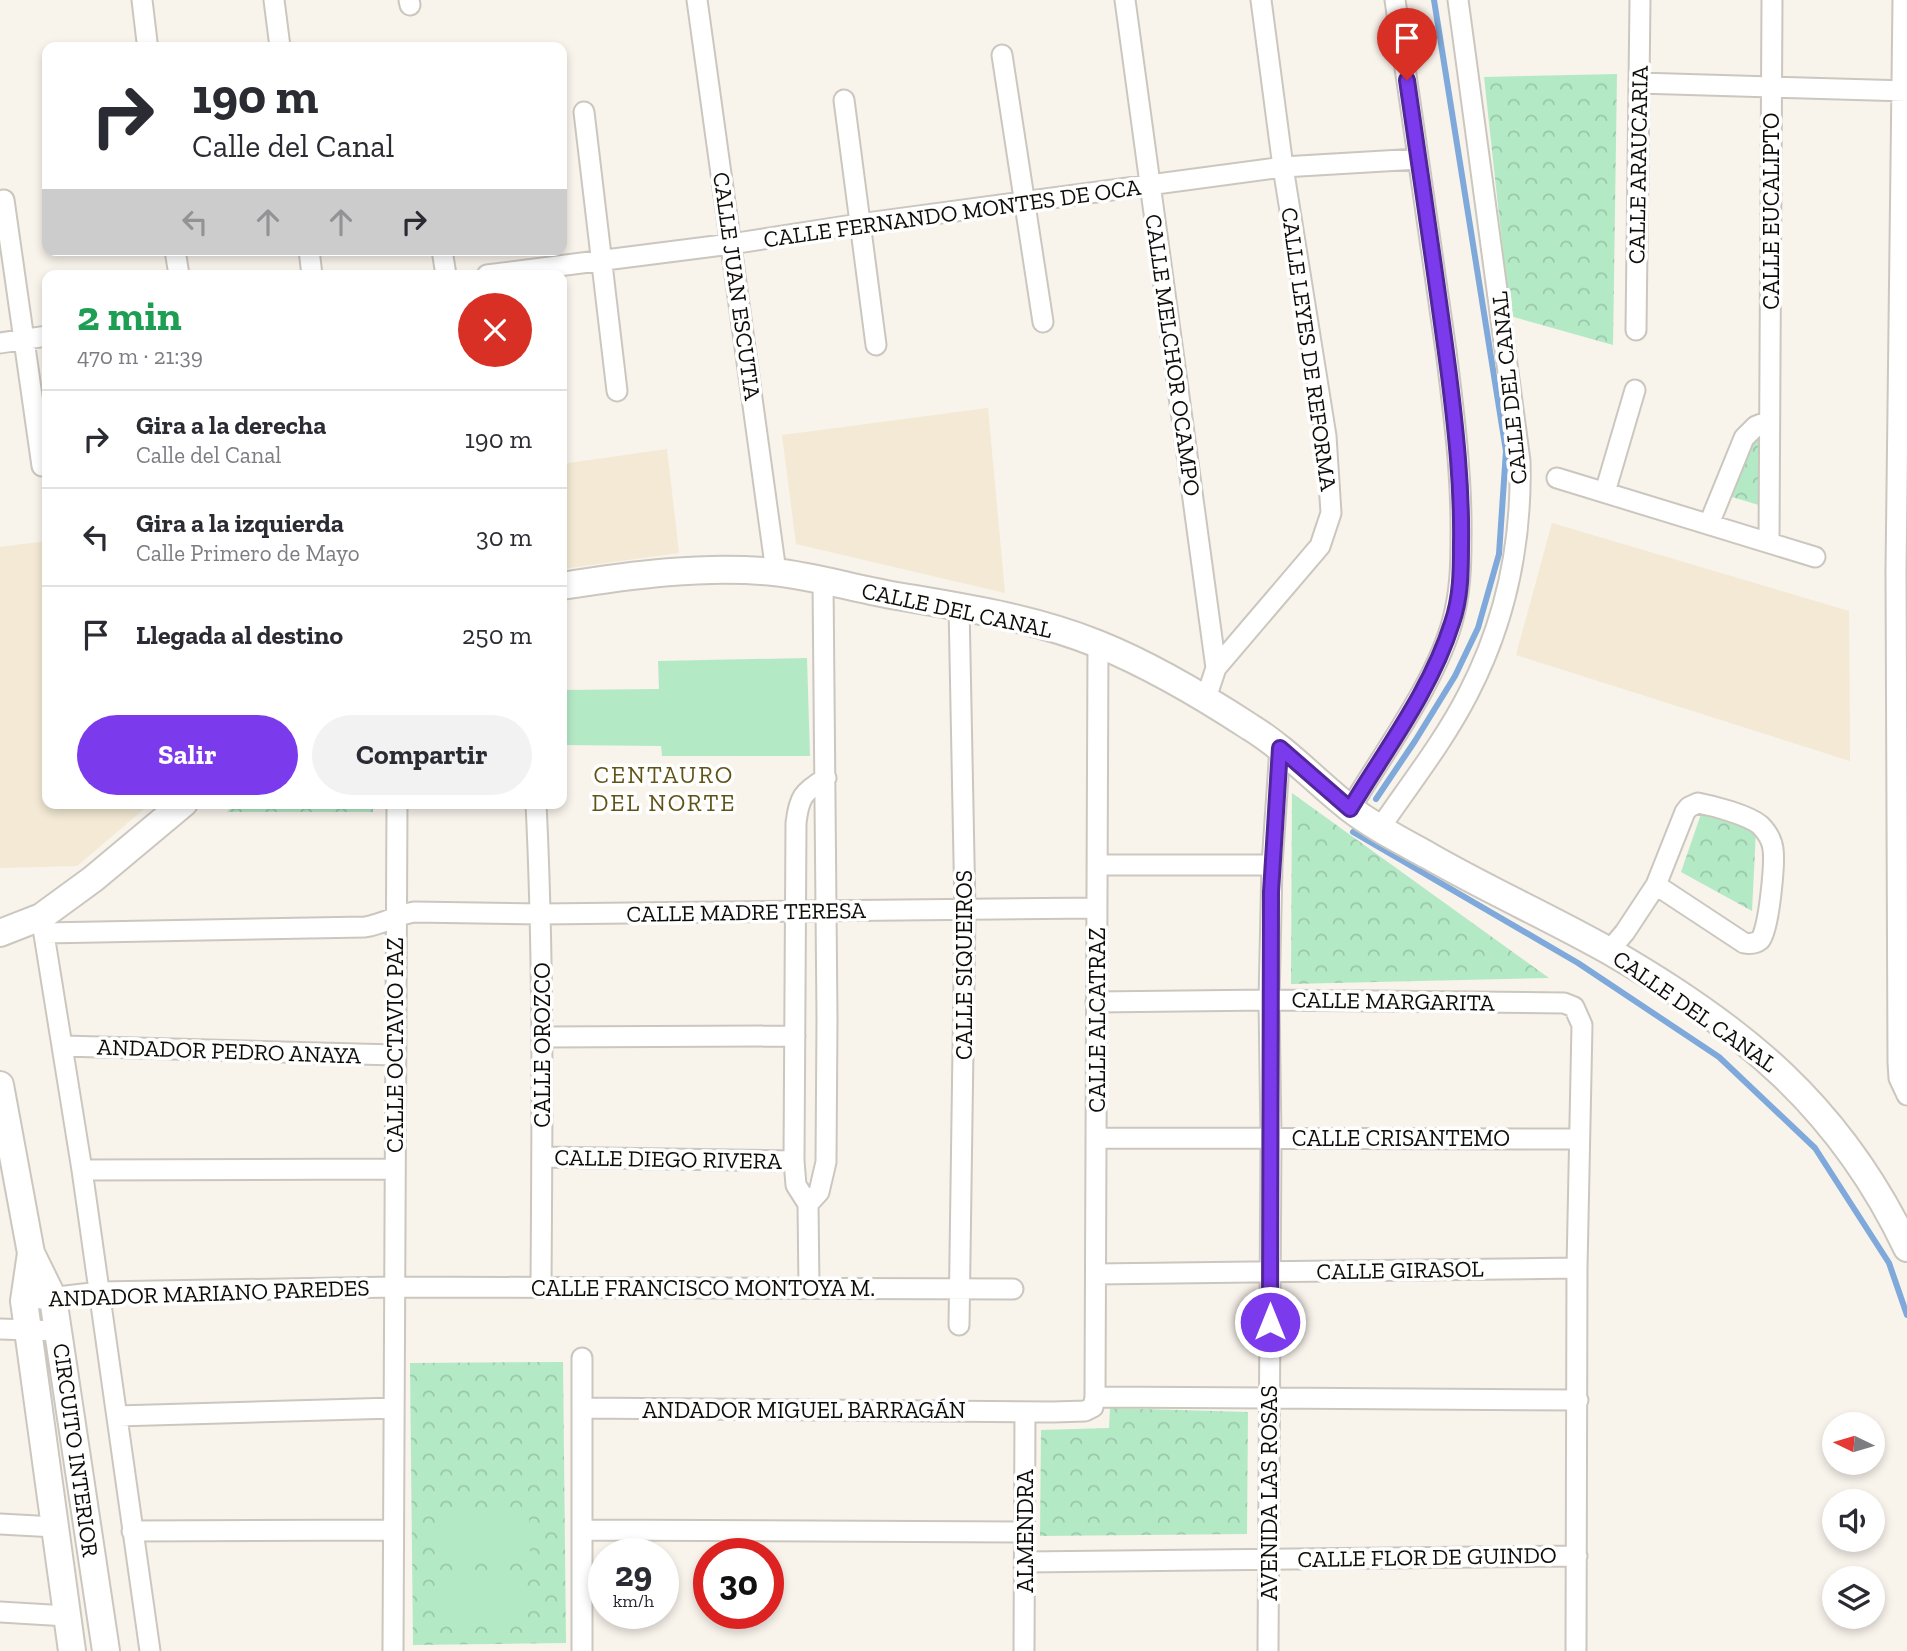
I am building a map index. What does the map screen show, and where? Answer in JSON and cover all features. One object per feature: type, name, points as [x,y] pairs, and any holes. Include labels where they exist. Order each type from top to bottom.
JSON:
[{"type":"street","points":[[142,0],[147,42]]},
{"type":"street","points":[[274,0],[279,42]]},
{"type":"street","name":"CALLE JUAN ESCUTIA","points":[[697,0],[776,572]]},
{"type":"street","name":"CALLE MELCHOR OCAMPO","points":[[1125,0],[1216,668]]},
{"type":"street","name":"CALLE LEYES DE REFORMA","points":[[1205,701],[1216,668],[1320,546],[1331,513],[1325,436],[1283,167],[1261,0]]},
{"type":"street","points":[[1350,809],[1418,697],[1441,653],[1453,622],[1461,588],[1462,501],[1459,449],[1395,0]]},
{"type":"street","name":"CALLE DEL CANAL","points":[[1380,828],[1450,726],[1480,670],[1503,605],[1521,502],[1520,461],[1458,0]]},
{"type":"street","name":"CALLE ARAUCARIA","points":[[1636,330],[1640,0]]},
{"type":"street","name":"CALLE EUCALIPTO","points":[[1769,542],[1772,0]]},
{"type":"street","points":[[1903,0],[1905,91],[1896,571],[1898,1035],[1899,1078],[1907,1094]]},
{"type":"street","points":[[1002,55],[1043,322]]},
{"type":"street","points":[[1639,83],[1905,91]]},
{"type":"street","points":[[844,100],[876,345]]},
{"type":"street","points":[[584,112],[617,391]]},
{"type":"street","name":"CALLE FERNANDO MONTES DE OCA","points":[[525,270],[1283,167],[1418,159]]},
{"type":"street","points":[[4,200],[42,466]]},
{"type":"street","points":[[0,343],[42,337]]},
{"type":"street","points":[[1605,492],[1635,390]]},
{"type":"street","points":[[1709,524],[1744,438],[1756,426],[1769,421]]},
{"type":"street","points":[[1557,478],[1815,557]]},
{"type":"street","name":"CALLE DEL CANAL","points":[[567,585],[659,573],[776,572],[959,605],[1025,620],[1098,644],[1132,660],[1251,727],[1280,748],[1350,809],[1380,828],[1609,951],[1698,1007],[1753,1047],[1782,1071],[1850,1148],[1887,1208],[1907,1248]]},
{"type":"street","points":[[808,1204],[819,1192],[826,1162],[823,582]]},
{"type":"street","name":"CALLE SIQUEIROS","points":[[959,605],[965,909],[959,1325]]},
{"type":"street","name":"CALLE ALCATRAZ","points":[[1096,1397],[1098,644]]},
{"type":"street","name":"AVENIDA LAS ROSAS","points":[[1268,1651],[1271,1138],[1269,1000],[1272,865],[1280,748]]},
{"type":"street","points":[[809,1288],[808,1204],[796,1185],[794,1161],[796,822],[799,804],[806,790],[825,778]]},
{"type":"street","points":[[1609,951],[1656,885],[1685,812],[1693,804],[1705,804],[1753,820],[1771,840],[1773,861],[1766,926],[1755,943],[1744,943],[1656,885]]},
{"type":"street","points":[[0,933],[42,925],[93,878],[177,809]]},
{"type":"street","name":"CALLE OCTAVIO PAZ","points":[[393,1651],[397,809]]},
{"type":"street","name":"CALLE OROZCO","points":[[536,809],[543,1037],[541,1288]]},
{"type":"street","points":[[1097,865],[1272,865]]},
{"type":"street","name":"CALLE MADRE TERESA","points":[[42,925],[365,927],[380,925],[402,914],[414,912],[541,914],[1097,908]]},
{"type":"street","points":[[42,925],[82,1170],[150,1651]]},
{"type":"street","name":"CALLE MARGARITA","points":[[1096,1002],[1269,1000],[1564,1003],[1574,1007],[1582,1025],[1579,1139]]},
{"type":"street","points":[[543,1037],[795,1037]]},
{"type":"street","name":"ANDADOR PEDRO ANAYA","points":[[63,1046],[395,1055]]},
{"type":"street","name":"CIRCUITO INTERIOR","points":[[0,1085],[7,1171],[32,1254],[53,1298],[106,1651]]},
{"type":"street","name":"CALLE CRISANTEMO","points":[[1096,1138],[1579,1139]]},
{"type":"street","points":[[1576,1651],[1579,1139]]},
{"type":"street","name":"CALLE DIEGO RIVERA","points":[[542,1157],[794,1161]]},
{"type":"street","points":[[82,1170],[395,1169]]},
{"type":"street","name":"CIRCUITO INTERIOR","points":[[32,1254],[24,1301],[72,1651]]},
{"type":"street","name":"CALLE GIRASOL","points":[[1096,1273],[1577,1268]]},
{"type":"street","name":"CALLE FRANCISCO MONTOYA M.","points":[[394,1287],[1013,1289]]},
{"type":"street","name":"ANDADOR MARIANO PAREDES","points":[[24,1301],[100,1292],[394,1287]]},
{"type":"street","points":[[0,1329],[59,1331]]},
{"type":"street","points":[[582,1358],[582,1651]]},
{"type":"street","points":[[1096,1397],[1578,1400]]},
{"type":"street","name":"ANDADOR MIGUEL BARRAGÁN","points":[[583,1408],[1086,1411],[1093,1407],[1096,1397]]},
{"type":"street","points":[[117,1416],[394,1408]]},
{"type":"street","name":"ALMENDRA","points":[[1024,1651],[1025,1412]]},
{"type":"street","points":[[0,1524],[55,1527]]},
{"type":"street","points":[[132,1531],[393,1530]]},
{"type":"street","points":[[583,1530],[1024,1532]]},
{"type":"street","name":"CALLE FLOR DE GUINDO","points":[[1025,1562],[1577,1556]]},
{"type":"street","points":[[0,1612],[67,1616]]},
{"type":"shaded area","points":[[988,408],[1005,593],[796,544],[782,435]]},
{"type":"shaded area","points":[[667,449],[679,553],[567,568],[567,463]]},
{"type":"shaded area","points":[[1552,523],[1849,611],[1850,761],[1516,655]]},
{"type":"shaded area","points":[[42,542],[42,809],[144,809],[77,866],[0,868],[0,547]]},
{"type":"green space","points":[[1617,74],[1613,345],[1510,316],[1484,77]]},
{"type":"green space","points":[[1761,436],[1762,506],[1732,497],[1752,439]]},
{"type":"green space","points":[[807,658],[810,756],[662,756],[661,746],[567,745],[567,690],[659,689],[658,661]]},
{"type":"green space","points":[[1292,793],[1549,978],[1291,984]]},
{"type":"green space","points":[[230,809],[373,809],[373,812],[227,812]]},
{"type":"green space","points":[[1701,814],[1756,830],[1752,911],[1681,872]]},
{"type":"green space","points":[[563,1362],[566,1643],[413,1645],[410,1363]]},
{"type":"green space","points":[[1110,1408],[1248,1412],[1247,1534],[1040,1536],[1041,1430],[1109,1428]]},
{"type":"green space","points":[[529,1510],[530,1559],[438,1561],[437,1511]]},
{"type":"green space","points":[[527,1574],[527,1621],[440,1622],[440,1575]]},
{"type":"waterway","points":[[1376,799],[1455,676],[1478,628],[1499,554],[1506,451],[1434,0]]},
{"type":"waterway","points":[[1353,832],[1578,963],[1719,1057],[1815,1148],[1889,1263],[1907,1315]]},
{"type":"district","name":"CENTAURO DEL NORTE","points":[[664,789]]},
{"type":"route","points":[[1270,1322],[1269,1000],[1272,865],[1280,748],[1350,809],[1418,697],[1441,653],[1453,622],[1461,588],[1462,501],[1459,449],[1407,80]]}]
